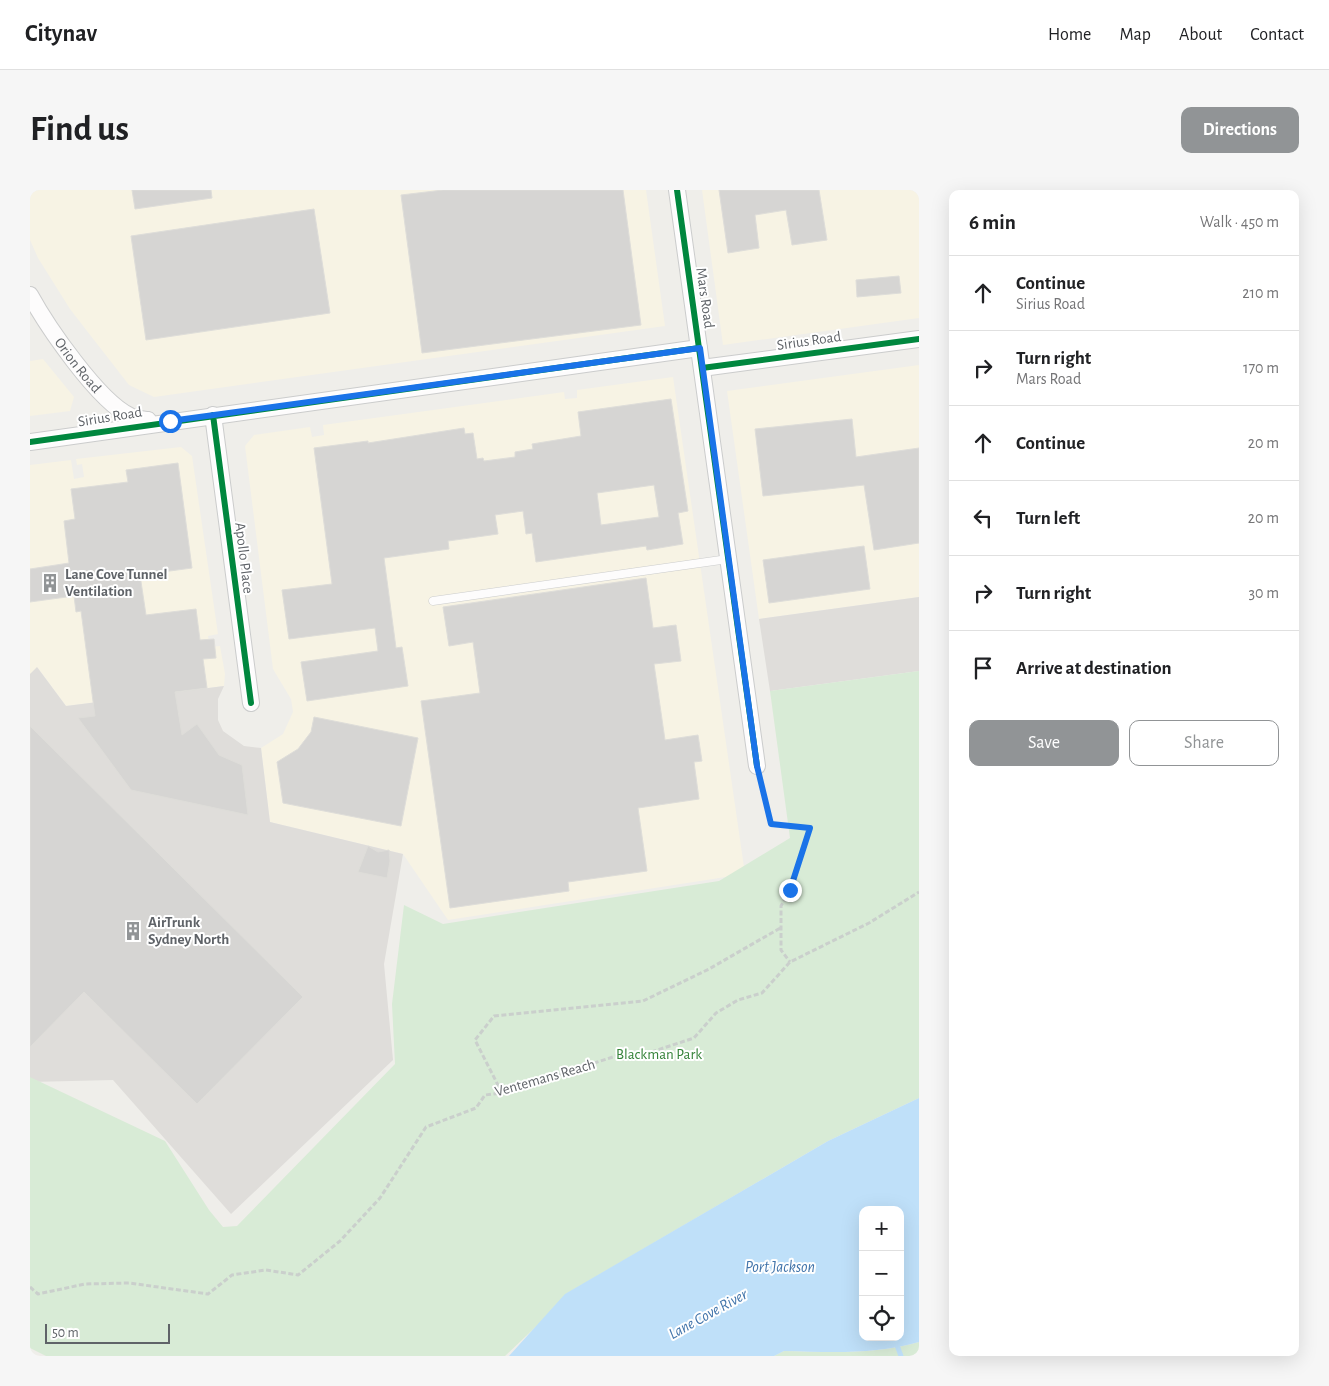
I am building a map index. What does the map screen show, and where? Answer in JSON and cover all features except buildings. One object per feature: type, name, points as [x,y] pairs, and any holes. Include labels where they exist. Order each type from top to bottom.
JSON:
[{"type":"street","name":"Mars Road","points":[[677,190],[757,766]]},
{"type":"street","name":"Orion Road","points":[[30,295],[70,354],[109,400],[129,416],[137,419],[170,421]]},
{"type":"street","name":"Sirius Road","points":[[702,368],[919,339]]},
{"type":"street","name":"Sirius Road","points":[[30,442],[700,348]]},
{"type":"street","name":"Apollo Place","points":[[213,415],[251,703]]},
{"type":"lane","points":[[433,601],[728,559]]},
{"type":"path","points":[[757,766],[771,824],[810,828],[790,890],[781,906],[781,950],[790,962]]},
{"type":"path","points":[[502,1093],[475,1040],[494,1016],[643,1001],[708,970],[782,927]]},
{"type":"shaded area","points":[[30,190],[646,190],[665,326],[154,397],[129,385],[70,309],[38,258],[30,240]]},
{"type":"shaded area","points":[[702,190],[919,190],[919,318],[723,345]]},
{"type":"shaded area","points":[[43,359],[74,397],[70,411],[30,416],[30,361]]},
{"type":"shaded area","points":[[919,365],[919,597],[759,619],[727,391]]},
{"type":"shaded area","points":[[673,377],[745,874],[448,920],[403,854],[270,822],[261,748],[283,734],[293,712],[291,699],[273,669],[245,446],[254,435],[310,427],[312,437],[324,435],[323,425],[564,392],[565,399],[577,398],[577,390]]},
{"type":"shaded area","points":[[181,447],[192,456],[218,634],[208,636],[210,647],[220,646],[225,674],[224,686],[66,706],[38,668],[30,674],[30,465],[71,460],[74,479],[84,477],[82,464],[77,465],[76,459]]},
{"type":"shaded area","points":[[919,597],[919,671],[770,691],[759,619]]},
{"type":"shaded area","points":[[37,667],[66,706],[224,686],[218,699],[218,720],[223,731],[244,746],[261,748],[270,822],[403,854],[384,964],[393,1060],[231,1214],[113,1080],[30,1082],[30,674]]},
{"type":"green space","name":"Blackman Park","points":[[919,671],[919,1098],[828,1141],[566,1294],[548,1315],[505,1356],[46,1356],[30,1348],[30,1077],[165,1141],[209,1210],[223,1227],[237,1226],[395,1064],[392,1004],[404,905],[443,924],[719,881],[790,838],[770,691]]},
{"type":"green space","points":[[919,1342],[919,1356],[774,1356],[784,1351],[869,1351]]},
{"type":"water","name":"Port Jackson","points":[[919,1098],[919,1342],[869,1351],[784,1351],[774,1356],[509,1356],[565,1294],[828,1141]]},
{"type":"waterway","points":[[895,1341],[901,1356]]},
{"type":"cycle path","points":[[677,190],[757,766]]},
{"type":"cycle path","points":[[702,368],[919,339]]},
{"type":"cycle path","points":[[30,442],[699,348]]},
{"type":"cycle path","points":[[213,415],[251,703]]},
{"type":"place","name":"Lane Cove Tunnel Ventilation","points":[[50,583]]},
{"type":"place","name":"AirTrunk Sydney North","points":[[133,931]]},
{"type":"route","points":[[170,421],[700,348],[757,766],[771,824],[810,828],[790,890]]},
{"type":"water label","name":"Lane Cove River","points":[[708,1314]]}]
